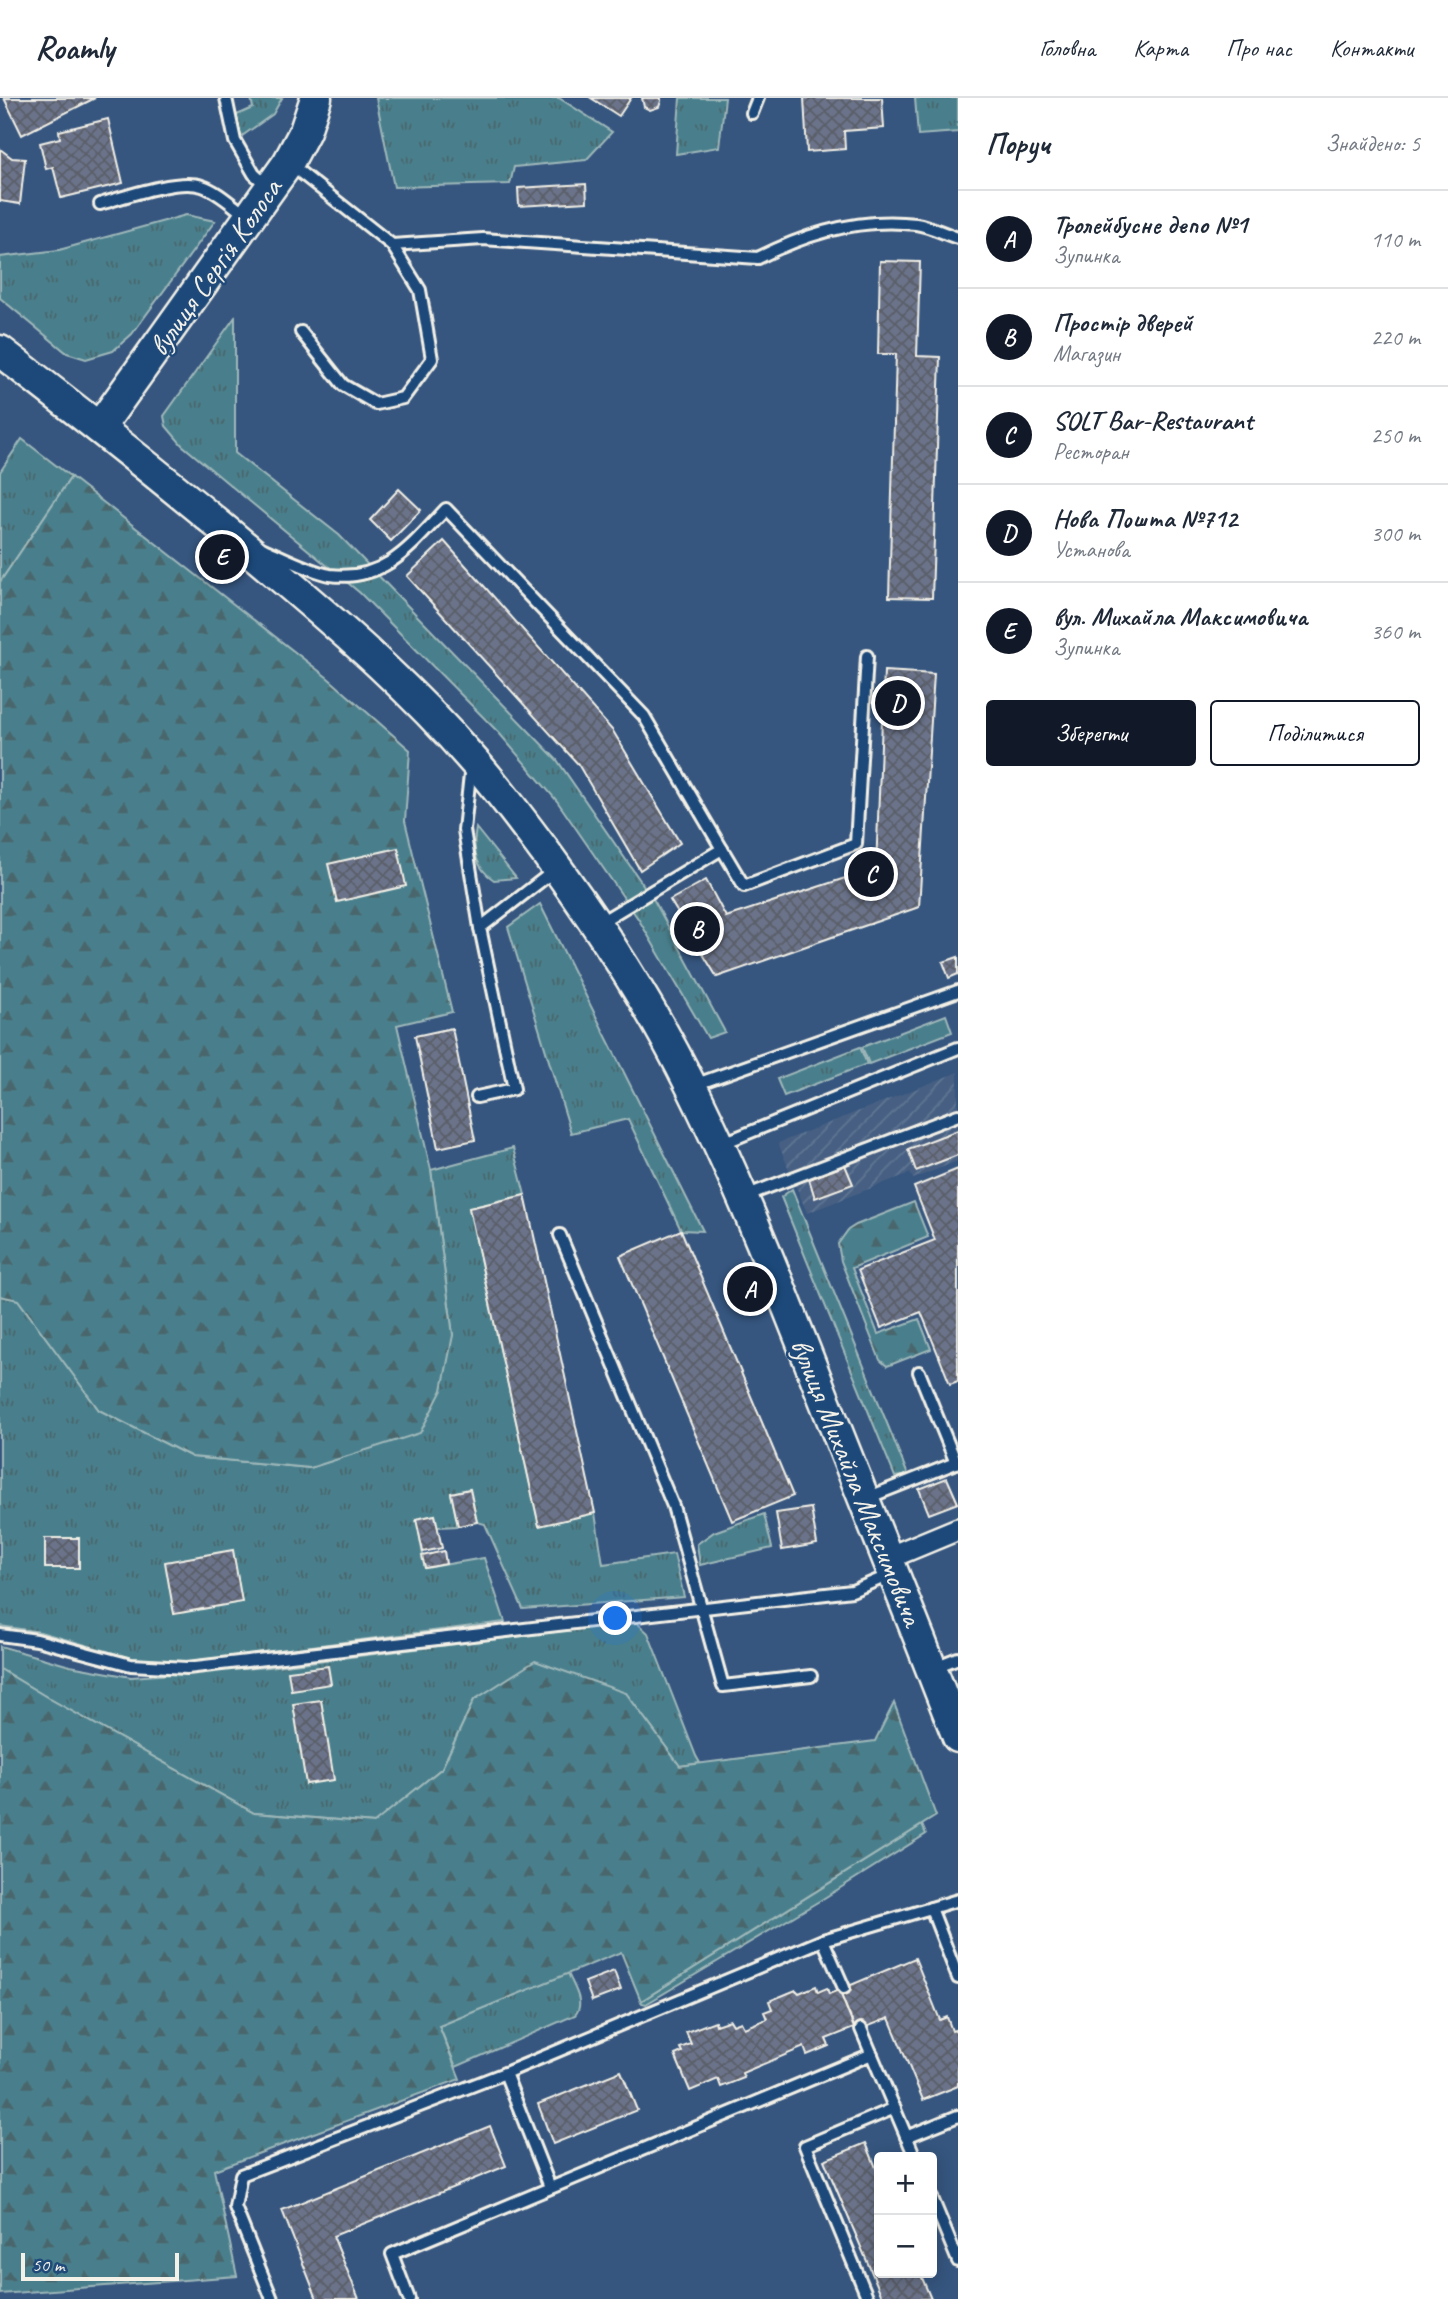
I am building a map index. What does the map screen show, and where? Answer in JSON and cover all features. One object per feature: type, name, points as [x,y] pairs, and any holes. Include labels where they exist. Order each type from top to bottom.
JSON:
[{"type":"main road","name":"вулиця Сергія Колоса","points":[[99,428],[288,163],[305,131],[316,98]]},
{"type":"main road","name":"вулиця Михайла Максимовича","points":[[0,351],[236,538],[342,629],[413,695],[472,758],[557,868],[597,925],[622,962],[691,1086],[719,1145],[891,1566],[945,1663],[958,1737]]},
{"type":"street","points":[[891,1566],[958,1529]]},
{"type":"lane","points":[[226,98],[235,142],[254,174],[270,189]]},
{"type":"lane","points":[[752,113],[758,98]]},
{"type":"lane","points":[[288,163],[392,245],[421,290],[432,359],[403,398],[376,404],[343,385],[301,332]]},
{"type":"lane","points":[[100,204],[153,189],[200,185],[249,218]]},
{"type":"lane","points":[[392,245],[484,239],[758,258],[789,242],[830,229],[869,224],[918,224],[958,238]]},
{"type":"lane","points":[[236,538],[327,575],[352,576],[379,569],[402,555],[446,509],[644,716],[744,886],[856,844],[867,656]]},
{"type":"lane","points":[[472,758],[464,830],[480,928],[514,1089],[477,1097]]},
{"type":"lane","points":[[597,925],[722,849]]},
{"type":"lane","points":[[480,928],[557,868]]},
{"type":"lane","points":[[691,1086],[958,990]]},
{"type":"lane","points":[[719,1145],[958,1048]]},
{"type":"lane","points":[[742,1197],[958,1115]]},
{"type":"lane","points":[[560,1235],[673,1506],[723,1686],[811,1676]]},
{"type":"lane","points":[[864,1499],[957,1463],[919,1372]]},
{"type":"lane","points":[[0,1635],[37,1640],[131,1665],[187,1668],[852,1591],[891,1566]]},
{"type":"lane","points":[[272,2299],[235,2207],[241,2175],[505,2073],[823,1940],[958,1900]]},
{"type":"lane","points":[[931,1908],[958,1978]]},
{"type":"lane","points":[[823,1940],[844,1988]]},
{"type":"lane","points":[[861,2029],[913,2152]]},
{"type":"lane","points":[[410,2299],[392,2254],[872,2053]]},
{"type":"lane","points":[[505,2073],[550,2187]]},
{"type":"lane","points":[[868,2299],[805,2147],[895,2108]]},
{"type":"lane","points":[[906,2137],[958,2116]]},
{"type":"lane","points":[[937,2210],[958,2261]]},
{"type":"shaded area","points":[[958,1072],[958,1161],[913,1179],[910,1173],[807,1213],[778,1143]]},
{"type":"green space","points":[[251,98],[282,98],[273,114],[235,141],[230,118],[253,108]]},
{"type":"green space","points":[[376,98],[559,98],[612,132],[586,160],[514,167],[510,184],[394,187]]},
{"type":"green space","points":[[680,98],[725,98],[719,147],[676,154]]},
{"type":"green space","points":[[915,98],[958,98],[958,132],[918,135]]},
{"type":"green space","points":[[186,215],[215,221],[132,334],[113,351],[86,359],[67,353],[0,298],[0,257],[59,250]]},
{"type":"green space","points":[[235,317],[235,453],[339,535],[557,760],[655,902],[725,1032],[708,1038],[639,920],[557,801],[499,733],[360,593],[182,445],[166,426],[164,416]]},
{"type":"green space","points":[[22,439],[71,477],[0,582],[0,472]]},
{"type":"green space","points":[[71,477],[328,678],[410,750],[405,821],[452,1012],[397,1025],[431,1170],[453,1335],[442,1390],[420,1433],[310,1468],[192,1457],[99,1410],[18,1300],[0,1296],[0,582]]},
{"type":"green space","points":[[476,828],[516,878],[494,880],[483,870],[475,851]]},
{"type":"green space","points":[[540,904],[703,1231],[681,1230],[628,1119],[571,1133],[508,927]]},
{"type":"green space","points":[[946,1015],[952,1032],[869,1064],[862,1047]]},
{"type":"green space","points":[[860,1047],[867,1064],[784,1096],[777,1079]]},
{"type":"green space","points":[[513,1148],[525,1195],[469,1208],[539,1525],[595,1513],[603,1564],[674,1554],[684,1597],[523,1609],[485,1524],[477,1522],[469,1489],[451,1493],[458,1526],[438,1527],[435,1515],[417,1519],[425,1568],[484,1558],[505,1622],[183,1662],[131,1658],[40,1632],[0,1626],[0,1296],[18,1299],[99,1410],[192,1457],[310,1468],[420,1432],[453,1335],[431,1170]]},
{"type":"green space","points":[[792,1189],[908,1475],[895,1477],[781,1197]]},
{"type":"green space","points":[[914,1202],[928,1237],[852,1268],[878,1334],[919,1319],[931,1349],[887,1366],[880,1360],[841,1261],[838,1244],[848,1230],[856,1225]]},
{"type":"green space","points":[[764,1514],[772,1548],[700,1565],[697,1544],[714,1532]]},
{"type":"green space","points":[[636,1622],[648,1633],[700,1763],[680,1766],[626,1693],[474,1700],[442,1768],[375,1823],[254,1813],[0,1669],[0,1646],[70,1666],[131,1677],[268,1667]]},
{"type":"green space","points":[[535,1661],[626,1693],[680,1766],[875,1741],[894,1703],[936,1816],[641,2001],[621,1952],[439,2026],[460,2079],[214,2170],[237,2276],[0,2294],[0,1669],[254,1813],[374,1823],[442,1768],[474,1700]]},
{"type":"green space","points":[[922,1825],[926,1834],[821,1900],[646,2004],[642,2003],[641,2001]]},
{"type":"green space","points":[[568,1973],[579,2000],[575,2015],[456,2067],[439,2026]]},
{"type":"building","points":[[4,98],[95,98],[22,135]]},
{"type":"building","points":[[591,98],[631,98],[619,116]]},
{"type":"building","points":[[642,98],[661,98],[659,107],[650,110],[644,107]]},
{"type":"building","points":[[804,98],[882,98],[884,128],[844,131],[845,149],[807,152]]},
{"type":"building","points":[[108,119],[123,183],[61,198],[53,167],[46,169],[40,143],[60,138],[59,131]]},
{"type":"building","points":[[0,149],[12,158],[25,159],[20,204],[0,201]]},
{"type":"building","points":[[586,184],[587,202],[519,206],[518,188]]},
{"type":"building","points":[[880,261],[920,262],[917,356],[940,357],[932,598],[889,597],[896,354],[878,354]]},
{"type":"building","points":[[399,489],[421,510],[391,541],[370,520]]},
{"type":"building","points":[[444,541],[613,731],[680,843],[640,870],[578,764],[407,576]]},
{"type":"building","points":[[884,671],[934,674],[919,907],[717,977],[670,900],[706,880],[726,917],[876,868]]},
{"type":"building","points":[[398,848],[406,886],[337,902],[328,864]]},
{"type":"building","points":[[958,957],[958,974],[949,978],[943,962]]},
{"type":"building","points":[[452,1028],[475,1140],[438,1148],[415,1036]]},
{"type":"building","points":[[958,1130],[958,1155],[916,1171],[908,1149]]},
{"type":"building","points":[[845,1165],[853,1184],[815,1198],[809,1179]]},
{"type":"building","points":[[958,1169],[958,1381],[950,1384],[921,1312],[881,1328],[858,1270],[935,1240],[914,1187]]},
{"type":"building","points":[[525,1195],[595,1513],[539,1526],[469,1208]]},
{"type":"building","points":[[681,1230],[793,1496],[732,1521],[620,1256]]},
{"type":"building","points":[[947,1478],[958,1503],[929,1514],[919,1489]]},
{"type":"building","points":[[470,1489],[477,1522],[458,1526],[451,1493]]},
{"type":"building","points":[[811,1508],[817,1544],[782,1550],[776,1513]]},
{"type":"building","points":[[435,1515],[442,1548],[423,1552],[416,1519]]},
{"type":"building","points":[[45,1538],[79,1538],[79,1568],[45,1568]]},
{"type":"building","points":[[233,1550],[242,1602],[174,1614],[165,1562]]},
{"type":"building","points":[[444,1551],[446,1564],[425,1568],[422,1556]]},
{"type":"building","points":[[328,1666],[331,1684],[291,1690],[288,1671]]},
{"type":"building","points":[[321,1700],[334,1780],[306,1784],[293,1704]]},
{"type":"building","points":[[915,1958],[940,2020],[947,2017],[952,2031],[958,2029],[958,2086],[923,2100],[889,2018],[856,2031],[839,1990]]},
{"type":"building","points":[[614,1971],[621,1990],[592,2001],[585,1982]]},
{"type":"building","points":[[816,1986],[818,1992],[827,1988],[829,1994],[839,1990],[854,2028],[826,2039],[829,2046],[807,2055],[804,2047],[742,2073],[744,2078],[721,2087],[718,2079],[690,2091],[675,2055],[682,2052],[680,2048],[691,2044],[686,2032],[715,2021],[716,2025],[730,2020],[733,2025],[741,2022],[744,2028],[767,2019],[764,2012],[772,2009],[769,2001],[796,1990],[799,1993]]},
{"type":"building","points":[[621,2071],[637,2110],[553,2144],[538,2104]]},
{"type":"building","points":[[490,2126],[506,2166],[333,2236],[359,2299],[317,2299],[282,2210]]},
{"type":"building","points":[[866,2143],[874,2163],[874,2278],[824,2160]]},
{"type":"building","points":[[874,2278],[922,2278],[931,2299],[883,2299]]},
{"type":"place","name":"вул. Михайла Максимовича","points":[[222,557]]},
{"type":"place","name":"Нова Пошта №712","points":[[898,703]]},
{"type":"place","name":"SOLT Bar-Restaurant","points":[[871,874]]},
{"type":"place","name":"Простір дверей","points":[[697,929]]},
{"type":"place","name":"Тролейбусне депо №1","points":[[750,1289]]}]
